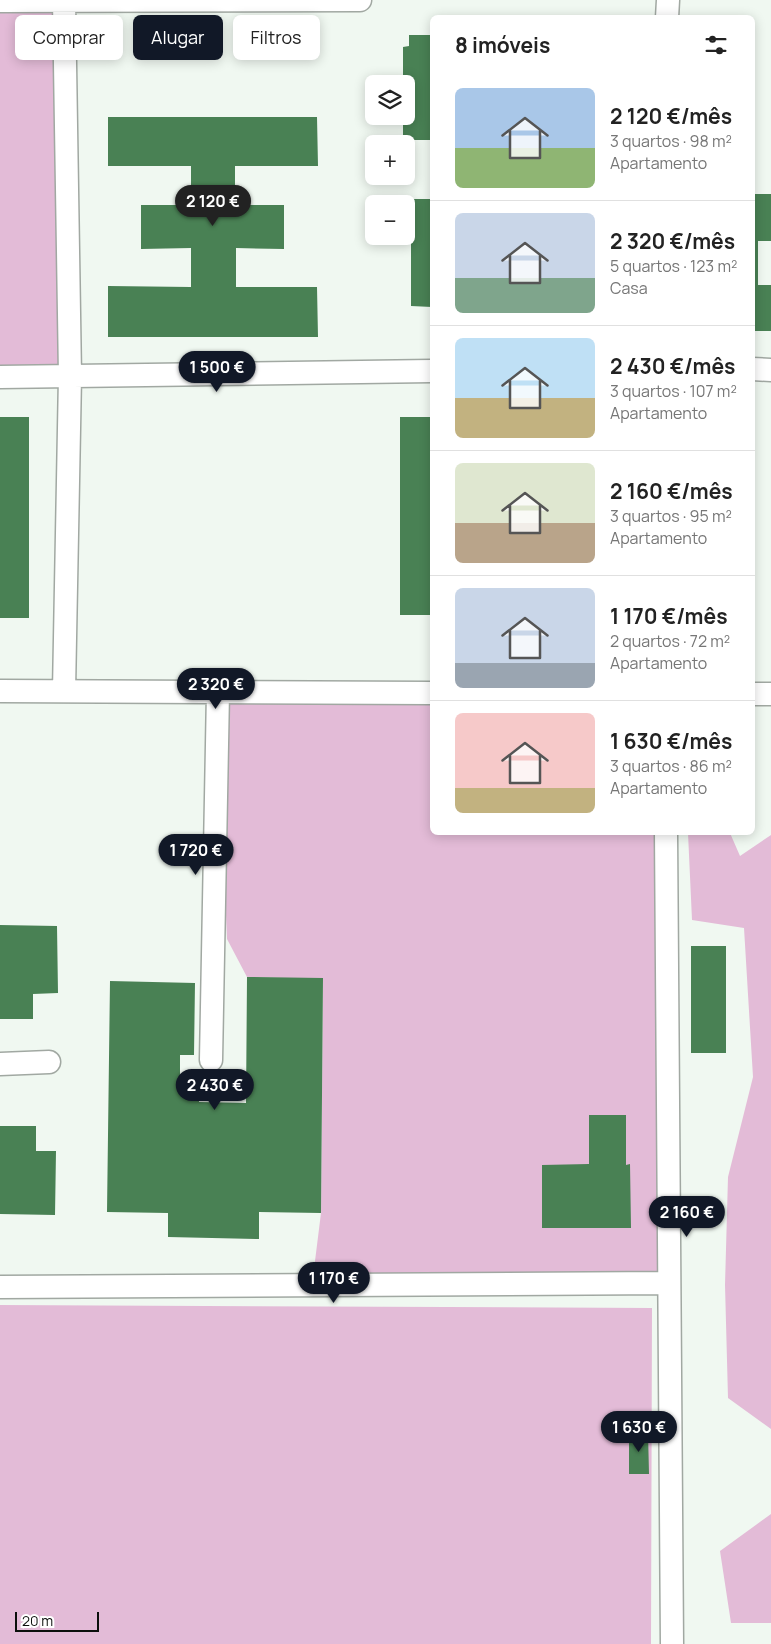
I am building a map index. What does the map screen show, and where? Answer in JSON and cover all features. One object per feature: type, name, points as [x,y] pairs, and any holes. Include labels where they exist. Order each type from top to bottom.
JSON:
[{"type":"street","points":[[0,1],[360,0]]},
{"type":"street","points":[[668,0],[668,15]]},
{"type":"street","points":[[64,1],[70,376],[64,691]]},
{"type":"street","points":[[755,369],[771,370]]},
{"type":"street","points":[[0,377],[430,371]]},
{"type":"street","points":[[0,690],[430,692]]},
{"type":"street","points":[[211,1060],[218,692]]},
{"type":"street","points":[[755,694],[771,694]]},
{"type":"street","points":[[666,835],[672,1644]]},
{"type":"street","points":[[0,1064],[49,1062]]},
{"type":"street","points":[[0,1287],[669,1283]]},
{"type":"shaded area","points":[[0,1],[64,1],[64,15],[15,15],[15,60],[65,60],[70,376],[0,377]]},
{"type":"shaded area","points":[[430,699],[430,835],[666,835],[669,1283],[312,1285],[321,1213],[323,979],[247,977],[227,939],[217,704]]},
{"type":"shaded area","points":[[688,835],[731,835],[740,856],[771,835],[771,1429],[728,1398],[725,1285],[728,1177],[753,1077],[744,928],[692,920]]},
{"type":"shaded area","points":[[0,1305],[652,1308],[651,1644],[0,1644]]},
{"type":"shaded area","points":[[771,1514],[771,1623],[731,1623],[720,1551]]},
{"type":"building","points":[[409,35],[430,35],[430,140],[415,140],[415,135],[403,135],[403,125],[415,125],[415,75],[403,75],[403,47],[409,46]]},
{"type":"building","points":[[108,117],[317,117],[318,166],[235,166],[235,205],[284,205],[284,249],[236,248],[236,287],[317,287],[318,337],[108,337],[108,286],[191,287],[191,248],[141,249],[141,205],[191,205],[191,166],[108,166]]},
{"type":"building","points":[[755,194],[771,194],[771,241],[758,241],[758,285],[771,285],[771,331],[755,331]]},
{"type":"building","points":[[415,199],[430,199],[430,307],[411,306],[411,245],[415,245]]},
{"type":"building","points":[[0,417],[29,417],[29,618],[0,618]]},
{"type":"building","points":[[400,417],[430,417],[430,615],[400,615]]},
{"type":"building","points":[[0,925],[57,926],[58,993],[33,994],[33,1019],[0,1019]]},
{"type":"building","points":[[691,946],[726,946],[726,1053],[691,1053]]},
{"type":"building","points":[[247,977],[323,978],[321,1213],[259,1212],[259,1239],[168,1237],[168,1213],[107,1212],[110,981],[195,983],[194,1055],[180,1055],[180,1076],[199,1077],[199,1102],[246,1103]]},
{"type":"building","points":[[589,1115],[626,1115],[626,1165],[630,1164],[631,1228],[542,1228],[542,1165],[589,1164]]},
{"type":"building","points":[[0,1126],[36,1126],[36,1151],[56,1151],[55,1215],[0,1214]]},
{"type":"building","points":[[629,1432],[648,1432],[649,1474],[629,1474]]}]
